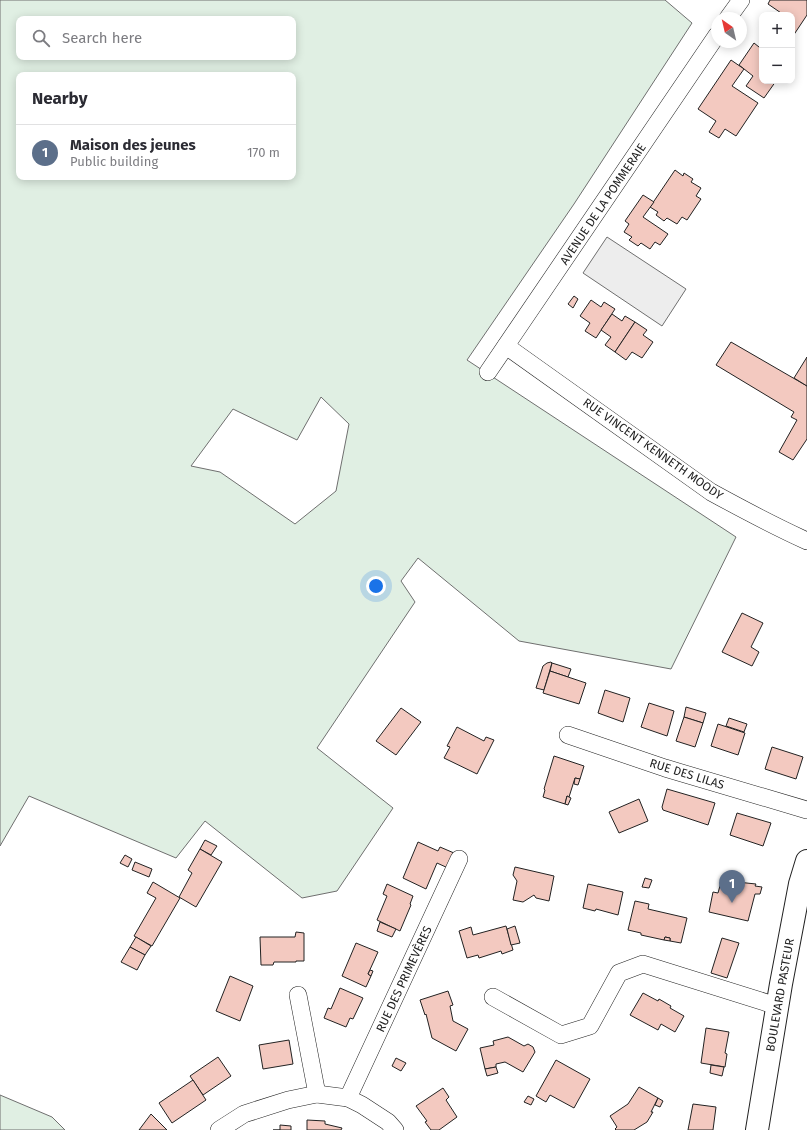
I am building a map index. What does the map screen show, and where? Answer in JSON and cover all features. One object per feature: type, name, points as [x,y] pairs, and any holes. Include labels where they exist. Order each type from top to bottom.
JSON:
[{"type":"street","points":[[732,12],[741,0]]},
{"type":"street","name":"AVENUE DE LA POMMERAIE","points":[[488,372],[711,44]]},
{"type":"street","name":"RUE VINCENT KENNETH MOODY","points":[[506,346],[710,492],[807,541]]},
{"type":"street","name":"RUE DES LILAS","points":[[568,735],[665,768],[807,810]]},
{"type":"street","name":"RUE DES PRIMEVÈRES","points":[[348,1098],[459,859]]},
{"type":"street","name":"BOULEVARD PASTEUR","points":[[757,1130],[777,1006],[800,884],[807,861]]},
{"type":"street","points":[[493,997],[561,1035],[590,1026],[619,973],[643,964],[777,1006]]},
{"type":"street","points":[[298,995],[317,1094]]},
{"type":"street","points":[[219,1130],[244,1114],[288,1100],[317,1094],[348,1098],[362,1105],[388,1122],[395,1130]]},
{"type":"green space","points":[[0,0],[665,0],[692,23],[574,204],[467,360],[736,537],[671,669],[519,641],[418,558],[401,581],[415,602],[317,748],[393,808],[337,891],[302,898],[205,821],[176,858],[29,796],[0,846]],"holes":[[[321,397],[349,424],[336,491],[295,524],[220,472],[191,466],[233,409],[297,440]]]},
{"type":"green space","points":[[0,1095],[52,1117],[65,1130],[0,1130]]},
{"type":"shaded area","points":[[607,237],[686,289],[662,326],[583,273]]},
{"type":"building","points":[[770,0],[807,0],[807,15],[795,33],[795,12],[780,12],[768,4]]},
{"type":"building","points":[[754,43],[759,47],[759,84],[774,84],[764,98],[746,86],[753,76],[739,65]]},
{"type":"building","points":[[731,60],[744,69],[732,86],[758,103],[736,136],[725,129],[719,138],[709,132],[716,121],[698,109]]},
{"type":"building","points":[[675,170],[683,176],[684,173],[693,179],[691,182],[701,188],[696,196],[701,199],[687,220],[682,217],[677,224],[667,218],[664,221],[656,215],[658,212],[650,207]]},
{"type":"building","points":[[643,195],[654,202],[643,217],[668,234],[660,245],[655,242],[650,249],[641,243],[638,246],[629,240],[632,237],[624,232],[629,224],[625,221]]},
{"type":"building","points":[[574,296],[578,299],[573,308],[568,304]]},
{"type":"building","points":[[591,300],[601,307],[604,302],[615,309],[596,338],[585,331],[590,323],[580,316]]},
{"type":"building","points":[[612,314],[622,321],[625,316],[635,322],[615,352],[605,345],[611,337],[601,330]]},
{"type":"building","points":[[635,322],[647,330],[643,335],[653,342],[642,358],[632,352],[626,360],[615,352]]},
{"type":"building","points":[[731,342],[807,386],[807,439],[793,460],[779,452],[797,420],[791,417],[794,412],[716,365]]},
{"type":"building","points":[[807,357],[807,386],[794,378]]},
{"type":"building","points":[[742,613],[763,623],[751,647],[759,652],[752,666],[722,652]]},
{"type":"building","points":[[551,662],[552,663],[544,690],[536,688],[543,666]]},
{"type":"building","points":[[552,663],[571,669],[568,677],[550,671]]},
{"type":"building","points":[[550,671],[586,683],[579,704],[543,693]]},
{"type":"building","points":[[605,690],[630,698],[623,722],[598,713]]},
{"type":"building","points":[[649,703],[674,711],[667,736],[641,727]]},
{"type":"building","points":[[686,707],[706,713],[703,723],[684,717]]},
{"type":"building","points":[[401,708],[421,722],[396,755],[376,741]]},
{"type":"building","points":[[684,717],[703,723],[695,747],[676,741]]},
{"type":"building","points":[[729,718],[747,724],[744,732],[726,726]]},
{"type":"building","points":[[718,724],[745,733],[738,755],[711,746]]},
{"type":"building","points":[[457,727],[484,741],[486,737],[494,740],[477,774],[444,758],[450,747],[447,746]]},
{"type":"building","points":[[772,747],[803,757],[796,779],[765,769]]},
{"type":"building","points":[[554,756],[584,766],[580,779],[575,778],[569,797],[567,796],[565,804],[543,797]]},
{"type":"building","points":[[575,778],[580,779],[578,785],[574,784]]},
{"type":"building","points":[[667,789],[715,803],[708,825],[663,810],[662,807]]},
{"type":"building","points":[[567,796],[571,798],[568,805],[565,804]]},
{"type":"building","points":[[639,799],[648,821],[619,833],[609,812]]},
{"type":"building","points":[[737,813],[771,823],[763,846],[730,835]]},
{"type":"building","points":[[205,840],[217,846],[211,855],[200,849]]},
{"type":"building","points":[[418,842],[438,851],[440,847],[454,853],[448,868],[437,863],[426,889],[403,878]]},
{"type":"building","points":[[200,849],[222,862],[196,907],[179,897],[192,873],[188,870]]},
{"type":"building","points":[[125,855],[132,859],[128,867],[120,863]]},
{"type":"building","points":[[135,862],[152,869],[149,877],[132,870]]},
{"type":"building","points":[[515,867],[554,876],[549,901],[536,898],[534,895],[523,902],[513,900],[517,881],[513,875]]},
{"type":"building","points":[[645,878],[652,880],[649,888],[642,887]]},
{"type":"building","points":[[153,882],[180,898],[152,946],[134,936],[156,898],[147,893]]},
{"type":"building","points":[[721,882],[736,885],[737,882],[756,884],[755,886],[762,887],[760,894],[755,894],[748,921],[709,912],[713,892],[718,893]]},
{"type":"building","points":[[387,884],[413,896],[411,905],[400,931],[377,920],[387,896],[383,894]]},
{"type":"building","points":[[588,884],[623,892],[618,915],[596,909],[595,911],[583,908]]},
{"type":"building","points":[[635,901],[649,904],[648,909],[687,918],[681,943],[670,941],[670,938],[665,937],[664,940],[641,935],[641,933],[628,930]]},
{"type":"building","points":[[380,922],[396,929],[392,937],[377,931]]},
{"type":"building","points":[[506,926],[513,950],[502,954],[501,951],[479,958],[478,955],[467,958],[459,931],[471,927],[473,935]]},
{"type":"building","points":[[515,926],[520,943],[511,945],[507,929]]},
{"type":"building","points":[[296,932],[304,933],[304,961],[274,962],[273,965],[261,965],[260,937],[295,937]]},
{"type":"building","points":[[136,937],[151,946],[145,955],[130,947]]},
{"type":"building","points":[[665,937],[670,938],[670,941],[664,940]]},
{"type":"building","points":[[722,938],[739,943],[727,978],[711,973]]},
{"type":"building","points":[[356,943],[378,952],[368,974],[371,976],[366,987],[342,976]]},
{"type":"building","points":[[130,947],[145,955],[137,970],[121,962]]},
{"type":"building","points":[[370,970],[373,971],[371,976],[368,974]]},
{"type":"building","points":[[230,976],[253,986],[240,1021],[216,1011]]},
{"type":"building","points":[[340,988],[363,998],[353,1019],[350,1018],[346,1027],[324,1018],[328,1008],[331,1009]]},
{"type":"building","points":[[448,991],[453,1005],[450,1006],[453,1021],[468,1029],[456,1051],[432,1038],[426,1014],[425,1015],[420,1000]]},
{"type":"building","points":[[643,993],[658,1001],[659,999],[671,1006],[670,1008],[684,1016],[675,1032],[661,1024],[658,1030],[630,1015]]},
{"type":"building","points":[[706,1028],[729,1032],[725,1053],[727,1054],[725,1067],[701,1063]]},
{"type":"building","points":[[508,1037],[524,1046],[528,1044],[533,1047],[535,1052],[523,1072],[505,1062],[496,1064],[496,1067],[485,1069],[480,1048],[494,1045],[493,1041]]},
{"type":"building","points":[[289,1040],[293,1064],[263,1069],[259,1045]]},
{"type":"building","points":[[218,1057],[231,1076],[203,1095],[190,1076]]},
{"type":"building","points":[[396,1058],[406,1063],[401,1071],[392,1066]]},
{"type":"building","points":[[556,1060],[590,1079],[574,1108],[550,1095],[546,1102],[536,1096]]},
{"type":"building","points":[[711,1065],[724,1067],[722,1076],[710,1073]]},
{"type":"building","points":[[496,1067],[498,1073],[487,1076],[485,1069]]},
{"type":"building","points":[[193,1080],[206,1100],[172,1123],[159,1103]]},
{"type":"building","points":[[639,1087],[658,1098],[651,1112],[653,1112],[647,1122],[634,1130],[616,1130],[615,1129],[617,1127],[610,1116],[628,1104]]},
{"type":"building","points":[[443,1088],[449,1097],[446,1100],[457,1117],[439,1130],[431,1130],[425,1122],[427,1121],[416,1106]]},
{"type":"building","points":[[528,1096],[534,1099],[531,1105],[524,1102]]},
{"type":"building","points":[[658,1098],[663,1101],[660,1107],[655,1105]]},
{"type":"building","points":[[693,1104],[716,1107],[713,1130],[688,1130]]},
{"type":"building","points":[[151,1114],[167,1130],[139,1130]]},
{"type":"building","points":[[307,1120],[325,1121],[325,1124],[342,1128],[341,1130],[307,1130]]},
{"type":"building","points":[[280,1125],[291,1126],[291,1130],[280,1130]]},
{"type":"place","name":"Maison des jeunes","points":[[732,903]]}]
